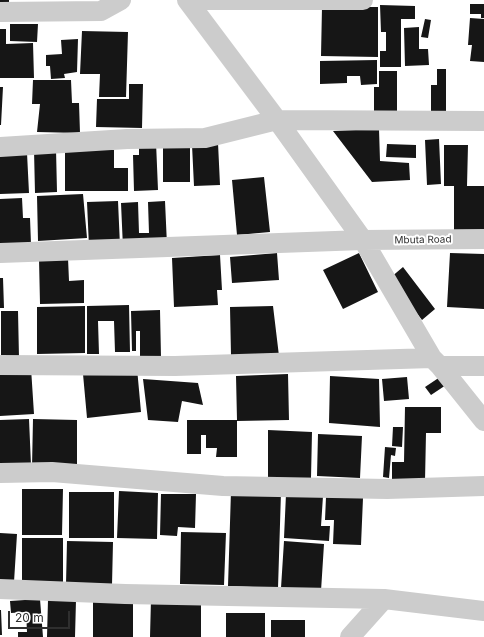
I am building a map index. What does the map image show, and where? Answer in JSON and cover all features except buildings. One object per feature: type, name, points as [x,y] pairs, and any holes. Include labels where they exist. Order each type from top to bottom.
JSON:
[{"type":"street","points":[[0,12],[101,11],[121,0]]},
{"type":"street","points":[[187,0],[363,0]]},
{"type":"street","points":[[187,0],[277,120],[362,240],[436,362],[484,421]]},
{"type":"street","points":[[0,147],[126,139],[205,138],[277,120],[484,121]]},
{"type":"street","name":"Mbuta Road","points":[[0,253],[362,240],[484,239]]},
{"type":"street","points":[[0,365],[175,366],[436,362],[484,366]]},
{"type":"street","points":[[0,473],[52,472],[223,486],[387,489],[484,486]]},
{"type":"street","points":[[0,589],[125,594],[384,599],[484,611]]},
{"type":"street","points":[[350,637],[384,599]]}]
